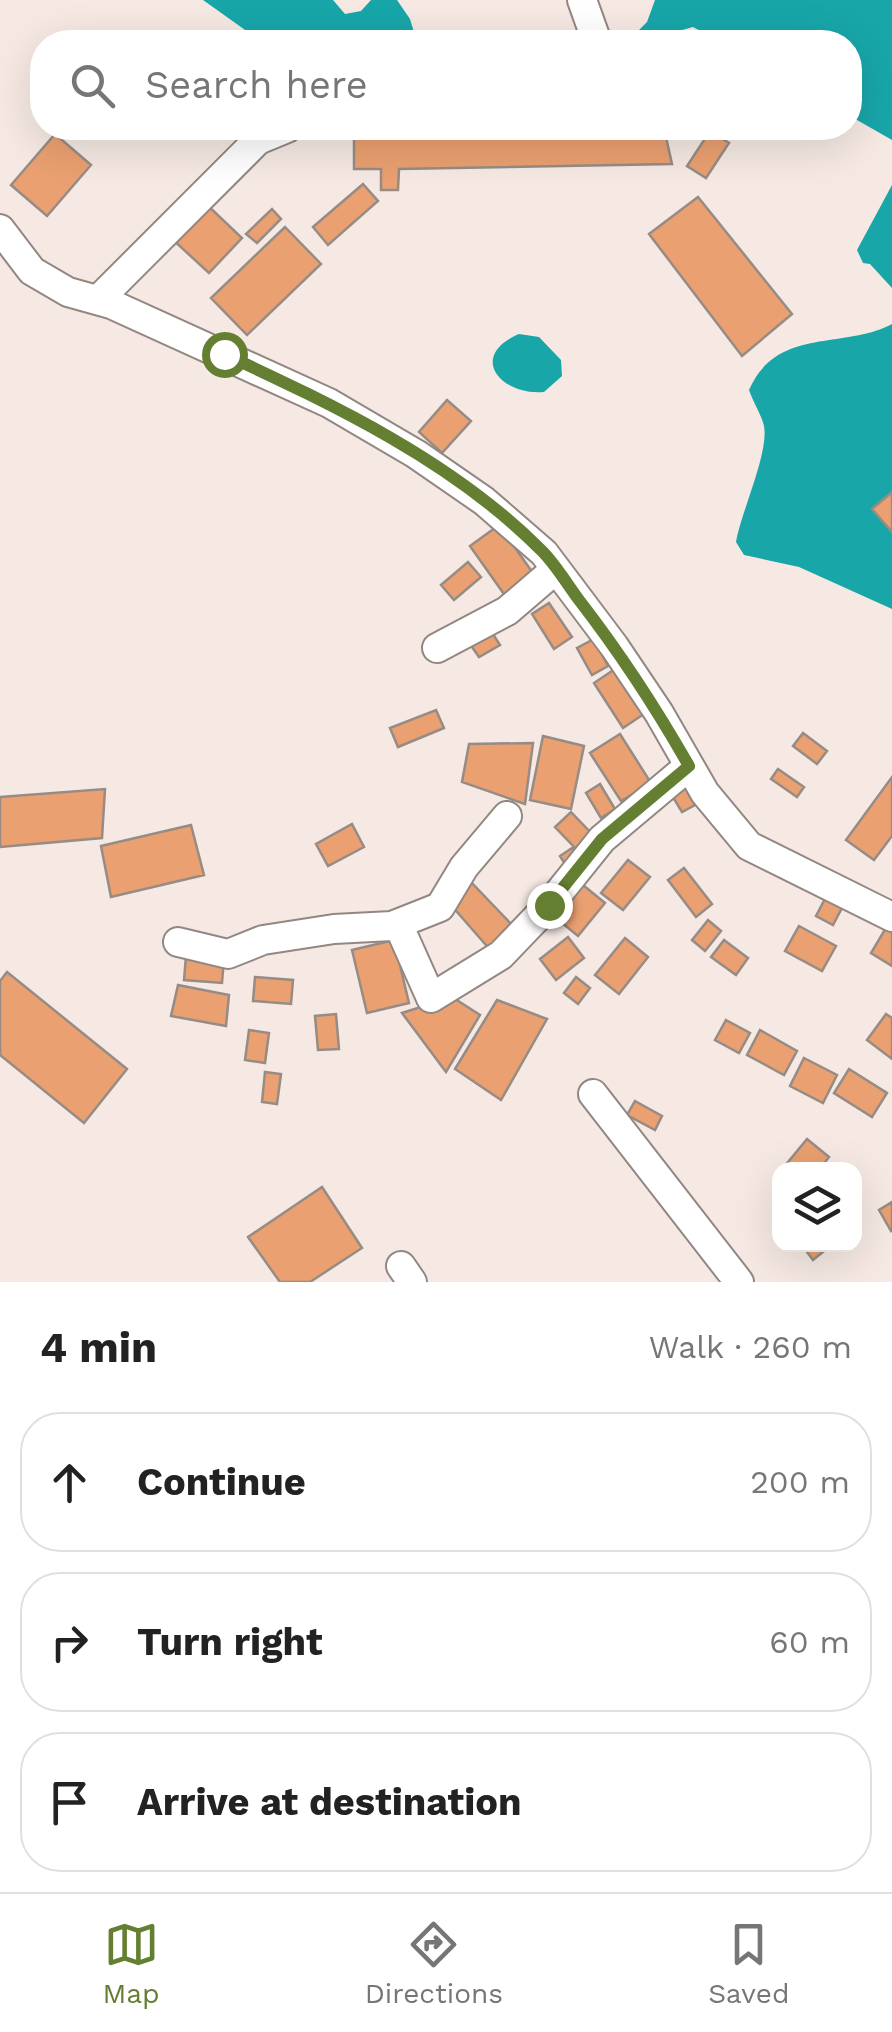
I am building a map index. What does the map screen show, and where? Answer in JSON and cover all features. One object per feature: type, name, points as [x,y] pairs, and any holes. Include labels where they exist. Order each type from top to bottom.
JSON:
[{"type":"street","points":[[582,0],[593,30]]},
{"type":"street","points":[[98,300],[258,140]]},
{"type":"street","points":[[0,228],[32,271],[68,292],[98,300],[224,354],[344,412],[416,454],[484,501],[544,552],[614,646],[705,793],[749,846],[892,917]]},
{"type":"street","points":[[437,648],[507,611],[556,569]]},
{"type":"street","points":[[398,924],[431,998],[502,955],[602,839],[689,766]]},
{"type":"street","points":[[178,942],[228,954],[263,940],[398,924],[440,907],[464,867],[507,816]]},
{"type":"street","points":[[593,1094],[738,1282]]},
{"type":"water","points":[[203,0],[333,0],[345,14],[361,11],[371,0],[397,0],[413,30],[245,30]]},
{"type":"water","points":[[655,0],[892,0],[892,140],[862,123],[862,30],[639,30],[647,22]]},
{"type":"water","points":[[892,185],[892,288],[870,264],[863,263],[857,250]]},
{"type":"water","points":[[892,324],[892,609],[799,567],[744,555],[736,542],[764,438],[764,426],[749,390],[761,370],[776,356],[794,348],[873,332]]},
{"type":"water","points":[[519,334],[539,337],[561,360],[562,376],[544,392],[515,388],[496,373],[495,353]]},
{"type":"building","points":[[50,140],[62,140],[91,165],[47,216],[11,185]]},
{"type":"building","points":[[354,140],[667,140],[672,164],[399,169],[398,190],[381,190],[381,169],[354,169]]},
{"type":"building","points":[[704,140],[729,143],[706,178],[687,166]]},
{"type":"building","points":[[363,184],[378,201],[328,245],[313,227]]},
{"type":"building","points":[[698,197],[792,314],[742,356],[649,234]]},
{"type":"building","points":[[204,202],[242,238],[209,273],[171,238]]},
{"type":"building","points":[[272,209],[281,219],[257,243],[246,234]]},
{"type":"building","points":[[285,227],[321,264],[247,335],[211,298]]},
{"type":"building","points":[[447,400],[471,421],[442,453],[419,432]]},
{"type":"building","points":[[892,492],[892,532],[872,509]]},
{"type":"building","points":[[499,525],[535,576],[506,597],[470,546]]},
{"type":"building","points":[[468,562],[481,577],[454,600],[441,585]]},
{"type":"building","points":[[549,603],[572,637],[554,649],[532,614]]},
{"type":"building","points":[[491,631],[500,645],[479,657],[470,644]]},
{"type":"building","points":[[594,639],[608,666],[592,675],[577,648]]},
{"type":"building","points":[[615,669],[644,714],[623,728],[594,683]]},
{"type":"building","points":[[436,710],[444,728],[398,747],[390,728]]},
{"type":"building","points":[[803,733],[827,751],[817,764],[793,746]]},
{"type":"building","points":[[620,734],[651,783],[621,801],[590,753]]},
{"type":"building","points":[[543,736],[584,746],[571,809],[530,800]]},
{"type":"building","points":[[533,743],[525,804],[462,782],[469,744]]},
{"type":"building","points":[[778,769],[804,787],[797,797],[771,779]]},
{"type":"building","points":[[892,777],[892,836],[874,860],[846,840]]},
{"type":"building","points":[[600,784],[615,809],[601,818],[586,793]]},
{"type":"building","points":[[684,786],[695,805],[682,812],[671,794]]},
{"type":"building","points":[[105,789],[102,838],[0,847],[0,797]]},
{"type":"building","points":[[571,812],[593,835],[578,851],[555,827]]},
{"type":"building","points":[[352,824],[364,847],[328,866],[316,844]]},
{"type":"building","points":[[191,825],[204,875],[111,897],[101,846]]},
{"type":"building","points":[[572,848],[579,859],[567,867],[560,856]]},
{"type":"building","points":[[628,860],[650,877],[623,910],[601,893]]},
{"type":"building","points":[[684,868],[712,904],[696,917],[668,880]]},
{"type":"building","points":[[470,881],[515,928],[492,952],[451,905]]},
{"type":"building","points":[[583,885],[605,903],[578,936],[556,918]]},
{"type":"building","points":[[827,895],[844,904],[833,925],[816,916]]},
{"type":"building","points":[[708,920],[721,931],[705,951],[692,940]]},
{"type":"building","points":[[799,926],[836,946],[822,971],[785,951]]},
{"type":"building","points":[[887,926],[892,930],[892,966],[871,953]]},
{"type":"building","points":[[568,937],[584,958],[556,980],[540,959]]},
{"type":"building","points":[[625,938],[648,957],[619,994],[595,975]]},
{"type":"building","points":[[394,940],[409,1003],[367,1013],[352,950]]},
{"type":"building","points":[[724,940],[748,958],[736,975],[711,957]]},
{"type":"building","points":[[186,956],[224,958],[222,983],[184,980]]},
{"type":"building","points":[[7,972],[127,1069],[84,1123],[0,1055],[0,981]]},
{"type":"building","points":[[255,977],[293,980],[291,1004],[253,1001]]},
{"type":"building","points":[[576,977],[590,988],[578,1004],[564,993]]},
{"type":"building","points":[[178,985],[229,995],[226,1026],[171,1016]]},
{"type":"building","points":[[452,997],[480,1015],[446,1072],[402,1013]]},
{"type":"building","points":[[497,1000],[547,1019],[501,1100],[455,1069]]},
{"type":"building","points":[[336,1014],[339,1049],[318,1050],[315,1016]]},
{"type":"building","points":[[886,1014],[892,1018],[892,1059],[867,1040]]},
{"type":"building","points":[[726,1020],[750,1033],[739,1053],[715,1040]]},
{"type":"building","points":[[249,1030],[269,1033],[265,1063],[245,1060]]},
{"type":"building","points":[[760,1030],[797,1051],[784,1075],[747,1055]]},
{"type":"building","points":[[804,1058],[837,1075],[823,1103],[790,1086]]},
{"type":"building","points":[[849,1069],[887,1093],[872,1117],[834,1093]]},
{"type":"building","points":[[265,1072],[281,1074],[277,1104],[262,1102]]},
{"type":"building","points":[[635,1101],[662,1116],[655,1130],[627,1115]]},
{"type":"building","points":[[807,1139],[829,1157],[825,1162],[788,1162]]},
{"type":"building","points":[[322,1187],[362,1248],[310,1282],[280,1282],[248,1237]]},
{"type":"building","points":[[892,1202],[892,1230],[891,1231],[879,1210]]},
{"type":"building","points":[[807,1252],[823,1252],[813,1260]]},
{"type":"route","points":[[224,354],[329,403],[416,454],[484,501],[544,552],[659,713],[689,766],[602,839],[549,905]]}]
